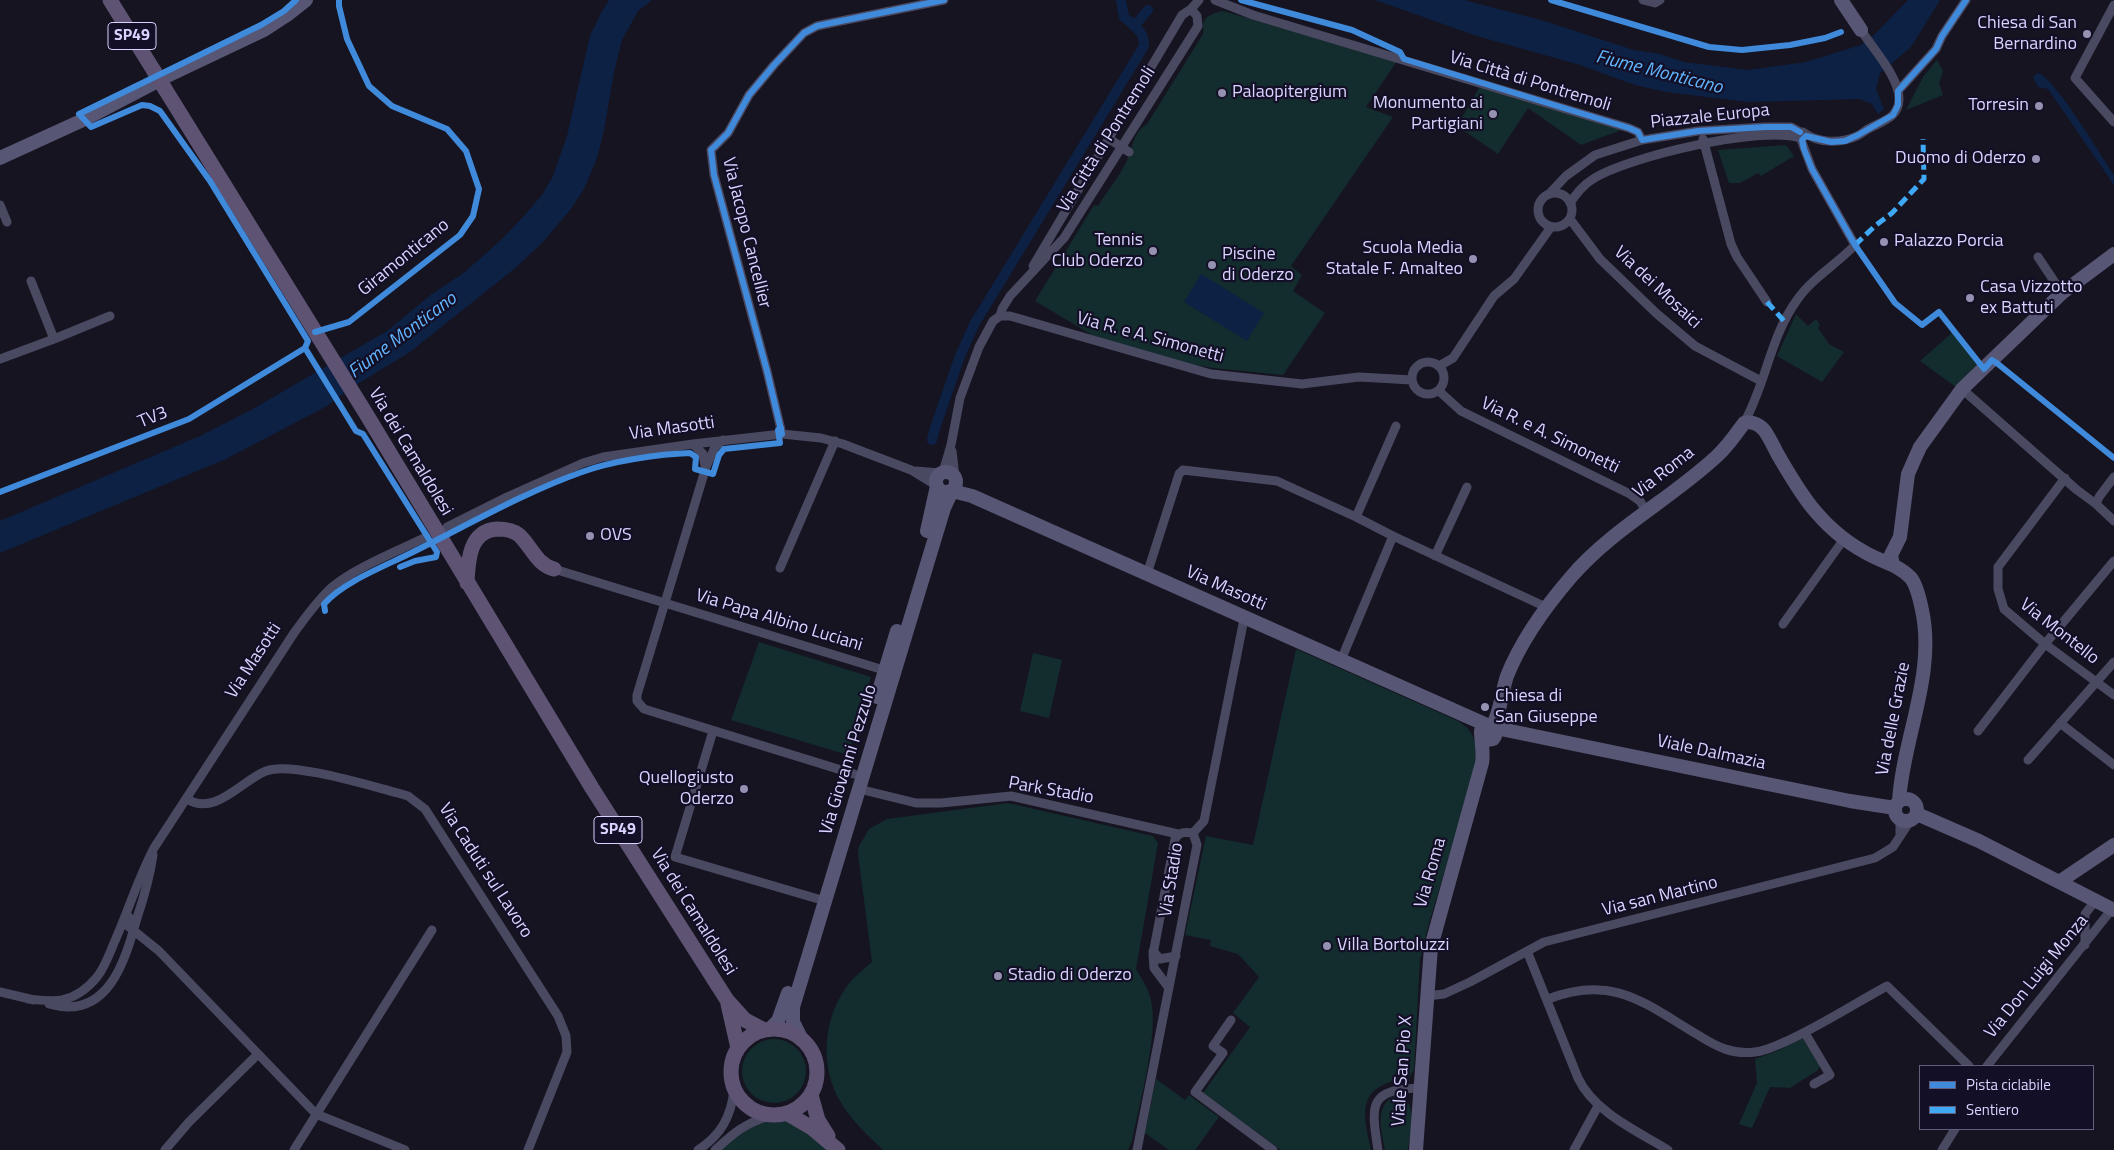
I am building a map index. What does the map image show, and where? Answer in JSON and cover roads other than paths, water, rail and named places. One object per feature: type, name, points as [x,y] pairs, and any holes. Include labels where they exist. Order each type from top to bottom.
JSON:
[{"type":"main road","name":"Via dei Camaldolesi","points":[[110,0],[365,412],[592,788],[727,1000],[745,1020],[767,1030]]},
{"type":"main road","points":[[467,583],[469,556],[473,544],[479,535],[491,530],[505,529],[518,534],[537,559],[546,567],[554,570]]},
{"type":"main road","name":"Via dei Camaldolesi","points":[[727,1000],[738,1048]]},
{"type":"main road","points":[[738,1048],[745,1040],[767,1030]]},
{"type":"main road","name":"SP49","points":[[767,1030],[785,1030],[802,1040]]},
{"type":"main road","points":[[734,1090],[740,1100],[749,1108],[770,1116],[788,1114],[805,1103],[811,1095],[816,1082],[817,1069],[814,1056],[802,1040]]},
{"type":"main road","name":"SP49","points":[[734,1090],[730,1068],[738,1048]]},
{"type":"main road","points":[[811,1095],[818,1120],[837,1149]]},
{"type":"main road","points":[[788,1114],[812,1128],[837,1149]]},
{"type":"street","points":[[0,158],[83,120],[167,76],[264,30],[288,15],[306,0]]},
{"type":"street","name":"Via Jacopo Cancellier","points":[[782,434],[765,362],[718,193],[711,162],[711,150],[728,133],[757,84],[804,33],[817,26],[944,0]]},
{"type":"street","name":"Via Città di Pontremoli","points":[[1024,282],[1182,15],[1191,10],[1199,0]]},
{"type":"street","name":"Via Città di Pontremoli","points":[[1215,0],[1253,15],[1629,128],[1638,132],[1642,140]]},
{"type":"street","points":[[1643,0],[1655,3],[1660,0]]},
{"type":"street","points":[[1570,204],[1582,186],[1609,171],[1700,144],[1777,134],[1802,136],[1831,142],[1845,140],[1858,135],[1893,115],[1898,105],[1898,91],[1892,77],[1841,0]]},
{"type":"street","points":[[1898,91],[1936,49],[1942,36],[1966,0]]},
{"type":"street","points":[[2114,5],[2075,78],[2114,122]]},
{"type":"street","name":"Via Città di Pontremoli","points":[[947,479],[960,398],[979,347],[993,321],[1000,316],[1006,301],[1066,235],[1126,150],[1198,26],[1197,16],[1191,10]]},
{"type":"street","name":"Piazzale Europa","points":[[1551,227],[1542,221],[1538,212],[1540,202],[1566,176],[1595,155],[1642,140],[1698,131],[1786,126],[1796,129],[1802,136]]},
{"type":"street","points":[[1698,131],[1700,144],[1737,257],[1767,302]]},
{"type":"street","name":"Via Roma","points":[[1427,996],[1430,947],[1489,734],[1512,664],[1534,626],[1571,577],[1599,549],[1717,456],[1744,423],[1754,403],[1784,321],[1796,301],[1806,288],[1855,245],[1812,169],[1804,150],[1802,136]]},
{"type":"street","points":[[1108,138],[1126,150]]},
{"type":"street","points":[[1440,366],[1453,358],[1494,296],[1514,279],[1551,227],[1562,226],[1570,219],[1572,214],[1570,204],[1564,196],[1553,193],[1548,195]]},
{"type":"street","points":[[0,205],[6,222]]},
{"type":"street","name":"Via dei Mosaici","points":[[1570,219],[1600,259],[1656,313],[1695,346],[1761,381]]},
{"type":"street","points":[[1058,223],[1059,228],[1066,235]]},
{"type":"street","points":[[1893,558],[1900,537],[1908,474],[1914,459],[1920,447],[1962,389],[2062,293],[2114,254]]},
{"type":"street","points":[[2038,257],[2062,293]]},
{"type":"street","points":[[2052,277],[2064,282],[2074,283]]},
{"type":"street","points":[[31,281],[54,338]]},
{"type":"street","points":[[0,359],[110,316]]},
{"type":"street","name":"Via R. e A. Simonetti","points":[[1000,316],[1010,316],[1211,374],[1302,384],[1359,377],[1412,380]]},
{"type":"street","points":[[1431,362],[1440,366],[1443,371],[1444,381],[1439,390],[1430,394],[1420,392],[1412,380],[1414,370],[1421,364],[1431,362]]},
{"type":"street","points":[[1962,389],[2114,521]]},
{"type":"street","name":"Via R. e A. Simonetti","points":[[1439,390],[1461,411],[1630,494],[1640,501],[1646,511]]},
{"type":"street","points":[[1754,403],[1764,430]]},
{"type":"street","points":[[1744,423],[1753,423],[1764,430]]},
{"type":"street","points":[[1356,517],[1396,426]]},
{"type":"street","name":"Via delle Grazie","points":[[1764,430],[1814,510],[1844,539],[1867,553],[1893,558],[1916,586],[1922,612],[1924,641],[1922,683],[1900,780],[1904,813]]},
{"type":"street","name":"Via Masotti","points":[[447,527],[478,510],[603,457],[723,440],[782,434],[808,436],[835,442],[911,470],[947,479],[972,496],[1464,716],[1489,734]]},
{"type":"street","points":[[723,440],[715,447],[706,467],[664,603],[637,695],[637,701],[644,709],[854,774]]},
{"type":"street","points":[[780,568],[835,442]]},
{"type":"street","points":[[693,444],[703,454],[706,467]]},
{"type":"street","points":[[1146,574],[1179,474],[1183,470],[1277,481],[1548,608]]},
{"type":"street","points":[[2096,504],[2114,477]]},
{"type":"street","name":"Via Montello","points":[[2065,478],[1998,567],[1998,588],[2004,610],[2045,644],[2114,695]]},
{"type":"street","name":"Via Giovanni Pezzulo","points":[[767,1030],[778,1021],[784,1008],[860,789],[931,517],[947,479]]},
{"type":"street","points":[[1435,556],[1467,487]]},
{"type":"street","points":[[1340,660],[1393,536]]},
{"type":"street","name":"Via Masotti","points":[[28,999],[55,1001],[64,999],[84,990],[103,968],[154,848],[294,633],[316,603],[332,587],[351,575],[426,537]]},
{"type":"street","points":[[1783,624],[1844,539]]},
{"type":"street","points":[[1978,731],[2045,644],[2114,562]]},
{"type":"street","name":"Via Papa Albino Luciani","points":[[554,570],[890,672]]},
{"type":"street","name":"Via Stadio","points":[[1137,1150],[1197,845],[1193,833],[1204,821],[1244,619]]},
{"type":"street","points":[[2028,760],[2114,662]]},
{"type":"street","name":"Via Giovanni Pezzulo","points":[[802,1040],[793,1022],[793,1007],[854,774],[890,672]]},
{"type":"street","points":[[2060,723],[2114,765]]},
{"type":"street","points":[[713,731],[675,857],[821,900]]},
{"type":"street","name":"Viale Dalmazia","points":[[1489,734],[1520,733],[1904,813]]},
{"type":"street","name":"Via Caduti sul Lavoro","points":[[187,799],[193,803],[214,802],[232,794],[267,770],[288,769],[398,792],[417,801],[433,819],[558,1016],[568,1044],[567,1052],[528,1150]]},
{"type":"street","name":"Park Stadio","points":[[860,789],[916,804],[1011,796],[1178,834],[1193,833]]},
{"type":"street","points":[[1904,813],[1979,841],[2113,909]]},
{"type":"street","name":"Via san Martino","points":[[1427,996],[1444,994],[1544,942],[1876,858],[1893,847],[1900,836],[1904,813]]},
{"type":"street","points":[[1169,988],[1154,968],[1153,950],[1174,839],[1178,834]]},
{"type":"street","points":[[2059,882],[2114,845]]},
{"type":"street","name":"Via Masotti","points":[[0,992],[69,1008],[83,1005],[96,998],[114,980],[122,965],[152,866],[154,848]]},
{"type":"street","points":[[136,890],[127,923],[128,926],[159,951],[257,1055],[316,1114],[399,1149]]},
{"type":"street","points":[[2085,945],[2085,914],[2095,901]]},
{"type":"street","name":"Via Don Luigi Monza","points":[[1988,1065],[2113,909]]},
{"type":"street","points":[[294,1150],[432,930]]},
{"type":"street","points":[[1153,950],[1160,959],[1176,956]]},
{"type":"street","points":[[1527,951],[1583,1087],[1598,1106],[1668,1150]]},
{"type":"street","points":[[1548,999],[1576,990],[1598,989],[1619,992],[1640,1000],[1716,1046],[1741,1053],[1769,1049],[1805,1033],[1887,986],[1968,1065]]},
{"type":"street","name":"Viale San Pio X","points":[[1416,1150],[1427,996]]},
{"type":"street","points":[[1231,1020],[1213,1046],[1223,1052],[1195,1092],[1273,1150]]},
{"type":"street","points":[[1805,1033],[1830,1075],[1814,1084]]},
{"type":"street","points":[[165,1150],[189,1122],[257,1055]]},
{"type":"street","points":[[1378,1150],[1373,1119],[1374,1109],[1378,1100],[1386,1093],[1400,1089],[1421,1088]]},
{"type":"street","points":[[698,1150],[721,1129],[729,1118],[734,1090]]},
{"type":"street","points":[[1574,1150],[1598,1106]]},
{"type":"street","points":[[715,1150],[737,1129],[752,1121],[770,1116]]},
{"type":"street","points":[[1942,1150],[1954,1130]]},
{"type":"water","name":"Fiume Monticano","points":[[609,0],[652,0],[638,11],[622,40],[597,158],[584,189],[570,210],[541,244],[514,269],[410,352],[351,388],[327,406],[226,459],[0,553],[0,521],[200,436],[251,410],[387,331],[432,294],[465,272],[502,239],[542,195],[553,176],[567,136],[590,36]]},
{"type":"water","name":"Fiume Monticano","points":[[1375,0],[1464,0],[1541,20],[1634,50],[1660,54],[1684,62],[1748,70],[1806,62],[1861,45],[1874,35],[1908,0],[1940,0],[1911,47],[1880,73],[1876,89],[1884,109],[1878,114],[1872,104],[1860,99],[1748,102],[1666,92],[1635,85],[1580,65],[1477,36]]},
{"type":"water","points":[[2037,73],[2054,87],[2077,118],[2114,175],[2114,185],[2048,89],[2038,87],[2033,77]]},
{"type":"water","points":[[1201,274],[1264,313],[1247,341],[1184,302]]},
{"type":"waterway","points":[[932,440],[960,356],[975,323],[1144,46],[1143,37],[1135,26],[1124,17],[1121,0]]},
{"type":"waterway","points":[[1134,26],[1148,10]]},
{"type":"place","name":"Chiesa di San Bernardino","points":[[2087,34]]},
{"type":"place","name":"Palaopitergium","points":[[1222,93]]},
{"type":"place","name":"Torresin","points":[[2039,106]]},
{"type":"place","name":"Monumento ai Partigiani","points":[[1493,114]]},
{"type":"place","name":"Duomo di Oderzo","points":[[2036,159]]},
{"type":"place","name":"Palazzo Porcia","points":[[1884,242]]},
{"type":"place","name":"Tennis Club Oderzo","points":[[1153,251]]},
{"type":"place","name":"Scuola Media Statale F. Amalteo","points":[[1473,259]]},
{"type":"place","name":"Piscine di Oderzo","points":[[1212,265]]},
{"type":"place","name":"Casa Vizzotto ex Battuti","points":[[1970,298]]},
{"type":"place","name":"OVS","points":[[590,536]]},
{"type":"place","name":"Chiesa di San Giuseppe","points":[[1485,707]]},
{"type":"place","name":"Quellogiusto Oderzo","points":[[744,789]]},
{"type":"place","name":"Villa Bortoluzzi","points":[[1327,946]]},
{"type":"place","name":"Stadio di Oderzo","points":[[998,976]]}]
